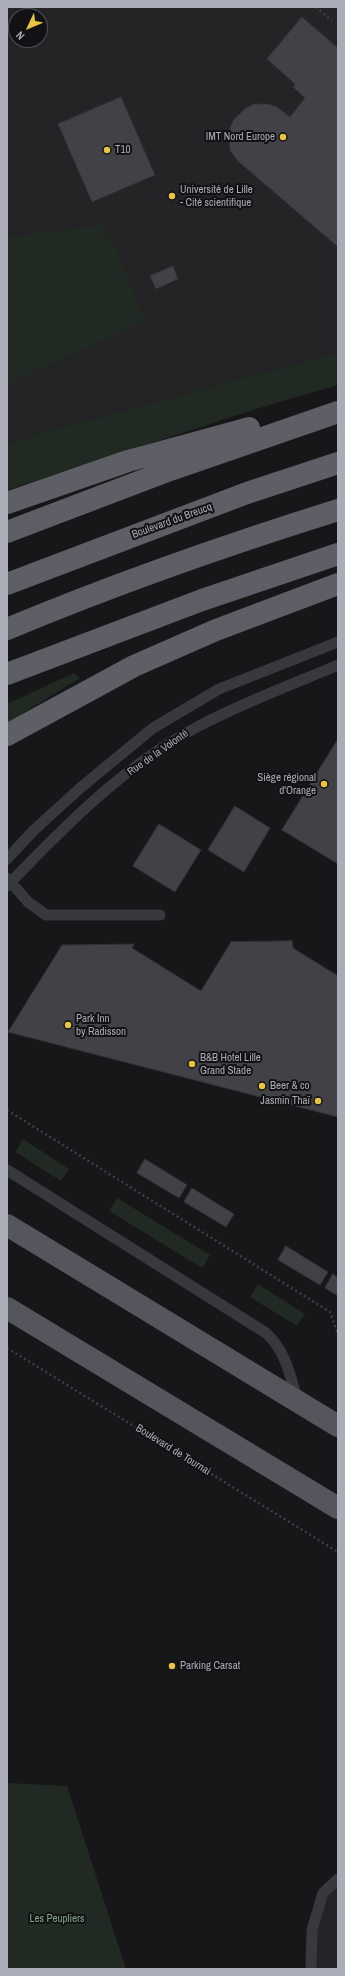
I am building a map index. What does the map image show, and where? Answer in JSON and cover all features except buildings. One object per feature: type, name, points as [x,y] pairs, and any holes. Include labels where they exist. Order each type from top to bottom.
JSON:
[{"type":"highway","points":[[7,502],[128,461],[304,413],[338,407]]},
{"type":"highway","points":[[7,532],[170,470],[338,412]]},
{"type":"highway","name":"Boulevard du Breucq","points":[[7,584],[239,496],[338,463]]},
{"type":"highway","points":[[7,629],[126,582],[213,550],[338,510]]},
{"type":"highway","points":[[7,674],[202,600],[338,554]]},
{"type":"highway","points":[[7,735],[134,666],[216,630],[338,584]]},
{"type":"main road","points":[[7,1225],[338,1426]]},
{"type":"main road","points":[[7,1308],[338,1508]]},
{"type":"lane","name":"Rue de la Volonté","points":[[7,859],[33,831],[79,789],[153,728],[219,689],[338,642]]},
{"type":"lane","name":"Rue de la Volonté","points":[[8,882],[56,835],[92,803],[151,756],[202,724],[338,664]]},
{"type":"lane","points":[[8,882],[28,902],[46,915],[160,915]]},
{"type":"lane","points":[[7,1170],[266,1333],[275,1341],[281,1351],[299,1403]]},
{"type":"lane","points":[[311,1969],[312,1930],[320,1900],[323,1893],[338,1879]]},
{"type":"path","points":[[316,7],[332,21]]},
{"type":"path","points":[[7,1110],[330,1312],[338,1334]]},
{"type":"path","name":"Boulevard de Tournai","points":[[7,1348],[338,1552]]},
{"type":"shaded area","name":"Université de Lille ‐ Cité scientifique","points":[[7,7],[338,7],[338,352],[33,435],[7,445]]},
{"type":"shaded area","points":[[338,1879],[338,1969],[311,1969],[323,1893]]},
{"type":"green space","points":[[99,225],[113,241],[145,321],[7,385],[7,237]]},
{"type":"green space","points":[[338,352],[338,385],[256,409],[7,490],[7,445],[33,435]]},
{"type":"green space","points":[[74,673],[80,678],[7,723],[7,704]]},
{"type":"green space","points":[[23,1139],[69,1169],[61,1181],[15,1152]]},
{"type":"green space","points":[[117,1198],[210,1255],[202,1268],[109,1211]]},
{"type":"green space","points":[[258,1284],[305,1314],[297,1326],[250,1297]]},
{"type":"green space","name":"Les Peupliers","points":[[7,1783],[67,1786],[126,1969],[7,1969]]},
{"type":"place","name":"IMT Nord Europe","points":[[283,137]]},
{"type":"place","name":"T10","points":[[107,150]]},
{"type":"place","name":"Université de Lille ‐ Cité scientifique","points":[[172,196]]},
{"type":"place","name":"Siège régional d'Orange","points":[[324,784]]},
{"type":"place","name":"Park Inn by Radisson","points":[[68,1025]]},
{"type":"place","name":"B&B Hotel Lille Grand Stade","points":[[192,1064]]},
{"type":"place","name":"Beer & co","points":[[262,1086]]},
{"type":"place","name":"Jasmin Thaï","points":[[318,1101]]},
{"type":"place","name":"Parking Carsat","points":[[172,1666]]}]
